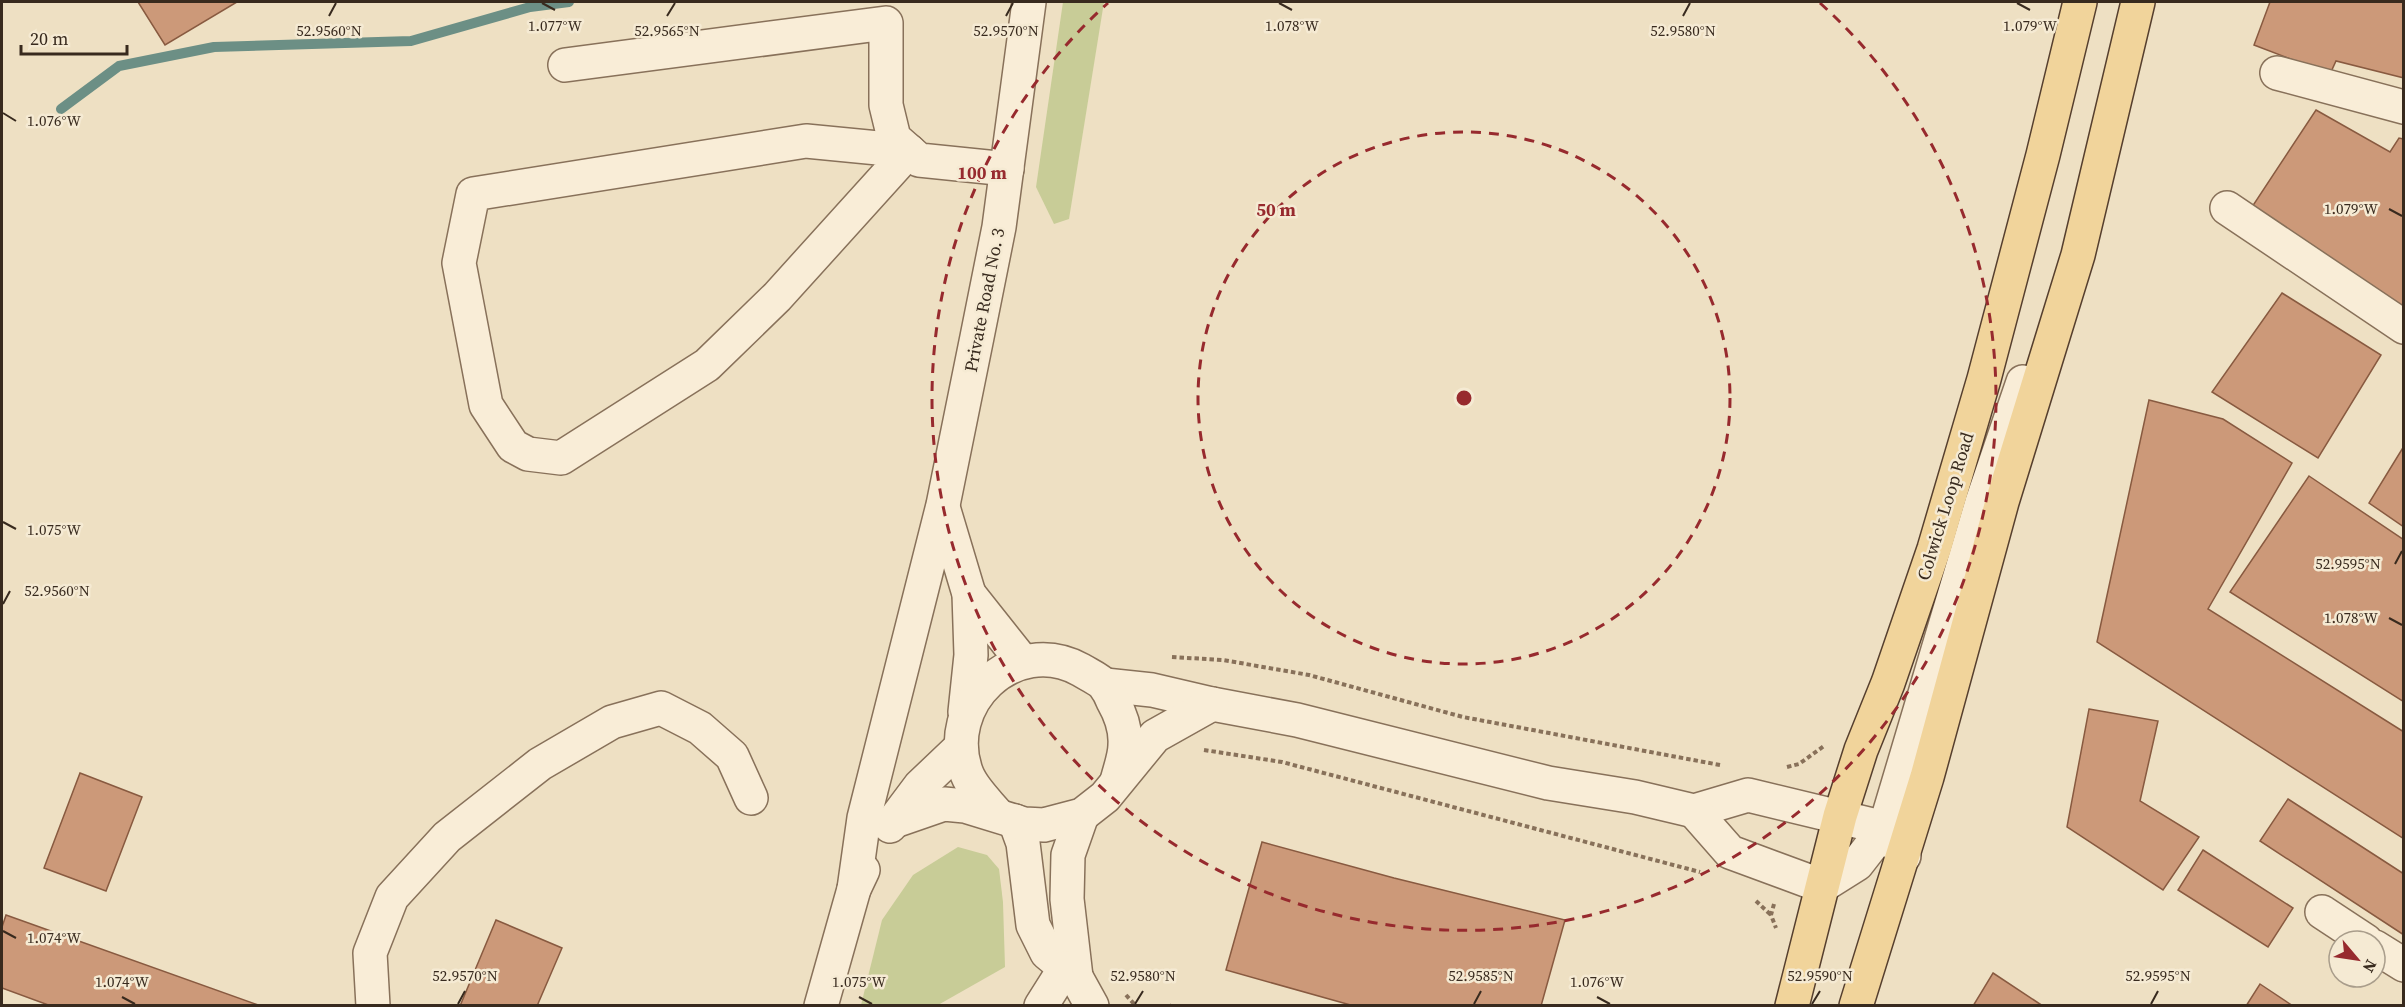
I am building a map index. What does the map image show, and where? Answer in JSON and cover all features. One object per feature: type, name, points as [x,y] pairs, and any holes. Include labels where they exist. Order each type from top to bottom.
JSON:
[{"type":"main road","name":"Colwick Loop Road","points":[[1792,1005],[1840,816],[1861,750],[1888,683],[1934,549],[1984,379],[2043,155],[2080,2]]},
{"type":"main road","points":[[1856,1005],[1904,856],[1955,679],[2002,502],[2062,311],[2091,202],[2138,2]]},
{"type":"street","name":"Private Road No. 3","points":[[962,733],[971,655],[969,594],[943,505],[999,227],[1029,2]]},
{"type":"street","points":[[565,65],[885,23],[886,105],[894,138],[919,160],[1007,169]]},
{"type":"street","points":[[2277,73],[2403,107]]},
{"type":"street","points":[[806,141],[909,151],[777,297],[707,365],[561,458],[528,454],[513,446],[486,405],[459,263],[473,194],[806,141]]},
{"type":"street","points":[[2227,208],[2403,327]]},
{"type":"street","points":[[1694,811],[1730,852],[1822,886],[1857,864],[1885,828],[1983,502],[2029,363],[2062,311]]},
{"type":"street","points":[[821,1005],[854,889],[864,818],[943,505]]},
{"type":"street","name":"Private Road No. 3","points":[[969,594],[1023,662]]},
{"type":"street","points":[[854,889],[873,851],[892,822],[962,733],[976,694],[996,674],[1023,662],[1042,660],[1070,664],[1105,686],[1152,690],[1297,720],[1548,783],[1635,797],[1694,811],[1748,795],[1885,828],[1904,856]]},
{"type":"street","points":[[1105,686],[1122,717],[1125,746],[1117,781]]},
{"type":"street","points":[[892,822],[944,804],[965,806],[1024,824],[1044,825],[1083,815],[1105,797],[1155,736],[1212,704]]},
{"type":"street","points":[[374,1005],[370,953],[392,897],[447,837],[540,764],[612,722],[661,708],[700,728],[732,756],[751,798]]},
{"type":"street","points":[[962,733],[968,775],[1006,818],[1023,843],[1033,925],[1047,953],[1070,972],[1092,1005]]},
{"type":"street","points":[[1041,1005],[1070,972],[1068,855],[1083,815]]},
{"type":"street","points":[[2322,912],[2348,929]]},
{"type":"street","points":[[2387,954],[2403,965]]},
{"type":"path","points":[[1169,658],[1223,660],[1310,675],[1463,717],[1728,767]]},
{"type":"path","points":[[1781,769],[1799,764],[1829,741]]},
{"type":"path","points":[[1200,750],[1211,749],[1282,762],[1620,849],[1707,874]]},
{"type":"path","points":[[1752,896],[1771,915]]},
{"type":"path","points":[[1122,991],[1136,1005]]},
{"type":"green space","points":[[1063,2],[1104,2],[1069,219],[1054,224],[1036,187]]},
{"type":"green space","points":[[958,847],[987,855],[999,869],[1003,902],[1005,967],[938,1005],[861,1005],[882,920],[913,875]]},
{"type":"building","points":[[138,2],[237,2],[165,45]]},
{"type":"building","points":[[2270,2],[2404,2],[2404,78],[2336,61],[2330,74],[2254,45]]},
{"type":"building","points":[[2316,110],[2390,152],[2399,138],[2404,139],[2404,319],[2248,213]]},
{"type":"building","points":[[2282,293],[2381,355],[2318,458],[2212,392]]},
{"type":"building","points":[[2149,400],[2223,419],[2292,463],[2208,609],[2404,732],[2404,839],[2097,642]]},
{"type":"building","points":[[2404,446],[2404,527],[2369,503]]},
{"type":"building","points":[[2309,476],[2404,540],[2404,702],[2230,592]]},
{"type":"building","points":[[2089,709],[2158,721],[2140,801],[2199,837],[2163,890],[2067,827]]},
{"type":"building","points":[[80,773],[142,797],[106,891],[44,868]]},
{"type":"building","points":[[2288,799],[2404,874],[2404,935],[2260,841]]},
{"type":"building","points":[[1262,842],[1394,878],[1565,920],[1541,1006],[1354,1006],[1226,970]]},
{"type":"building","points":[[2203,850],[2293,908],[2268,947],[2178,890]]},
{"type":"building","points":[[6,915],[261,1006],[51,1006],[2,988],[2,927]]},
{"type":"building","points":[[496,920],[562,948],[537,1006],[460,1006]]},
{"type":"building","points":[[1993,973],[2043,1006],[1973,1006]]},
{"type":"building","points":[[2260,984],[2293,1006],[2246,1006]]},
{"type":"waterway","points":[[61,109],[119,66],[214,47],[411,41],[530,7],[569,2]]}]
